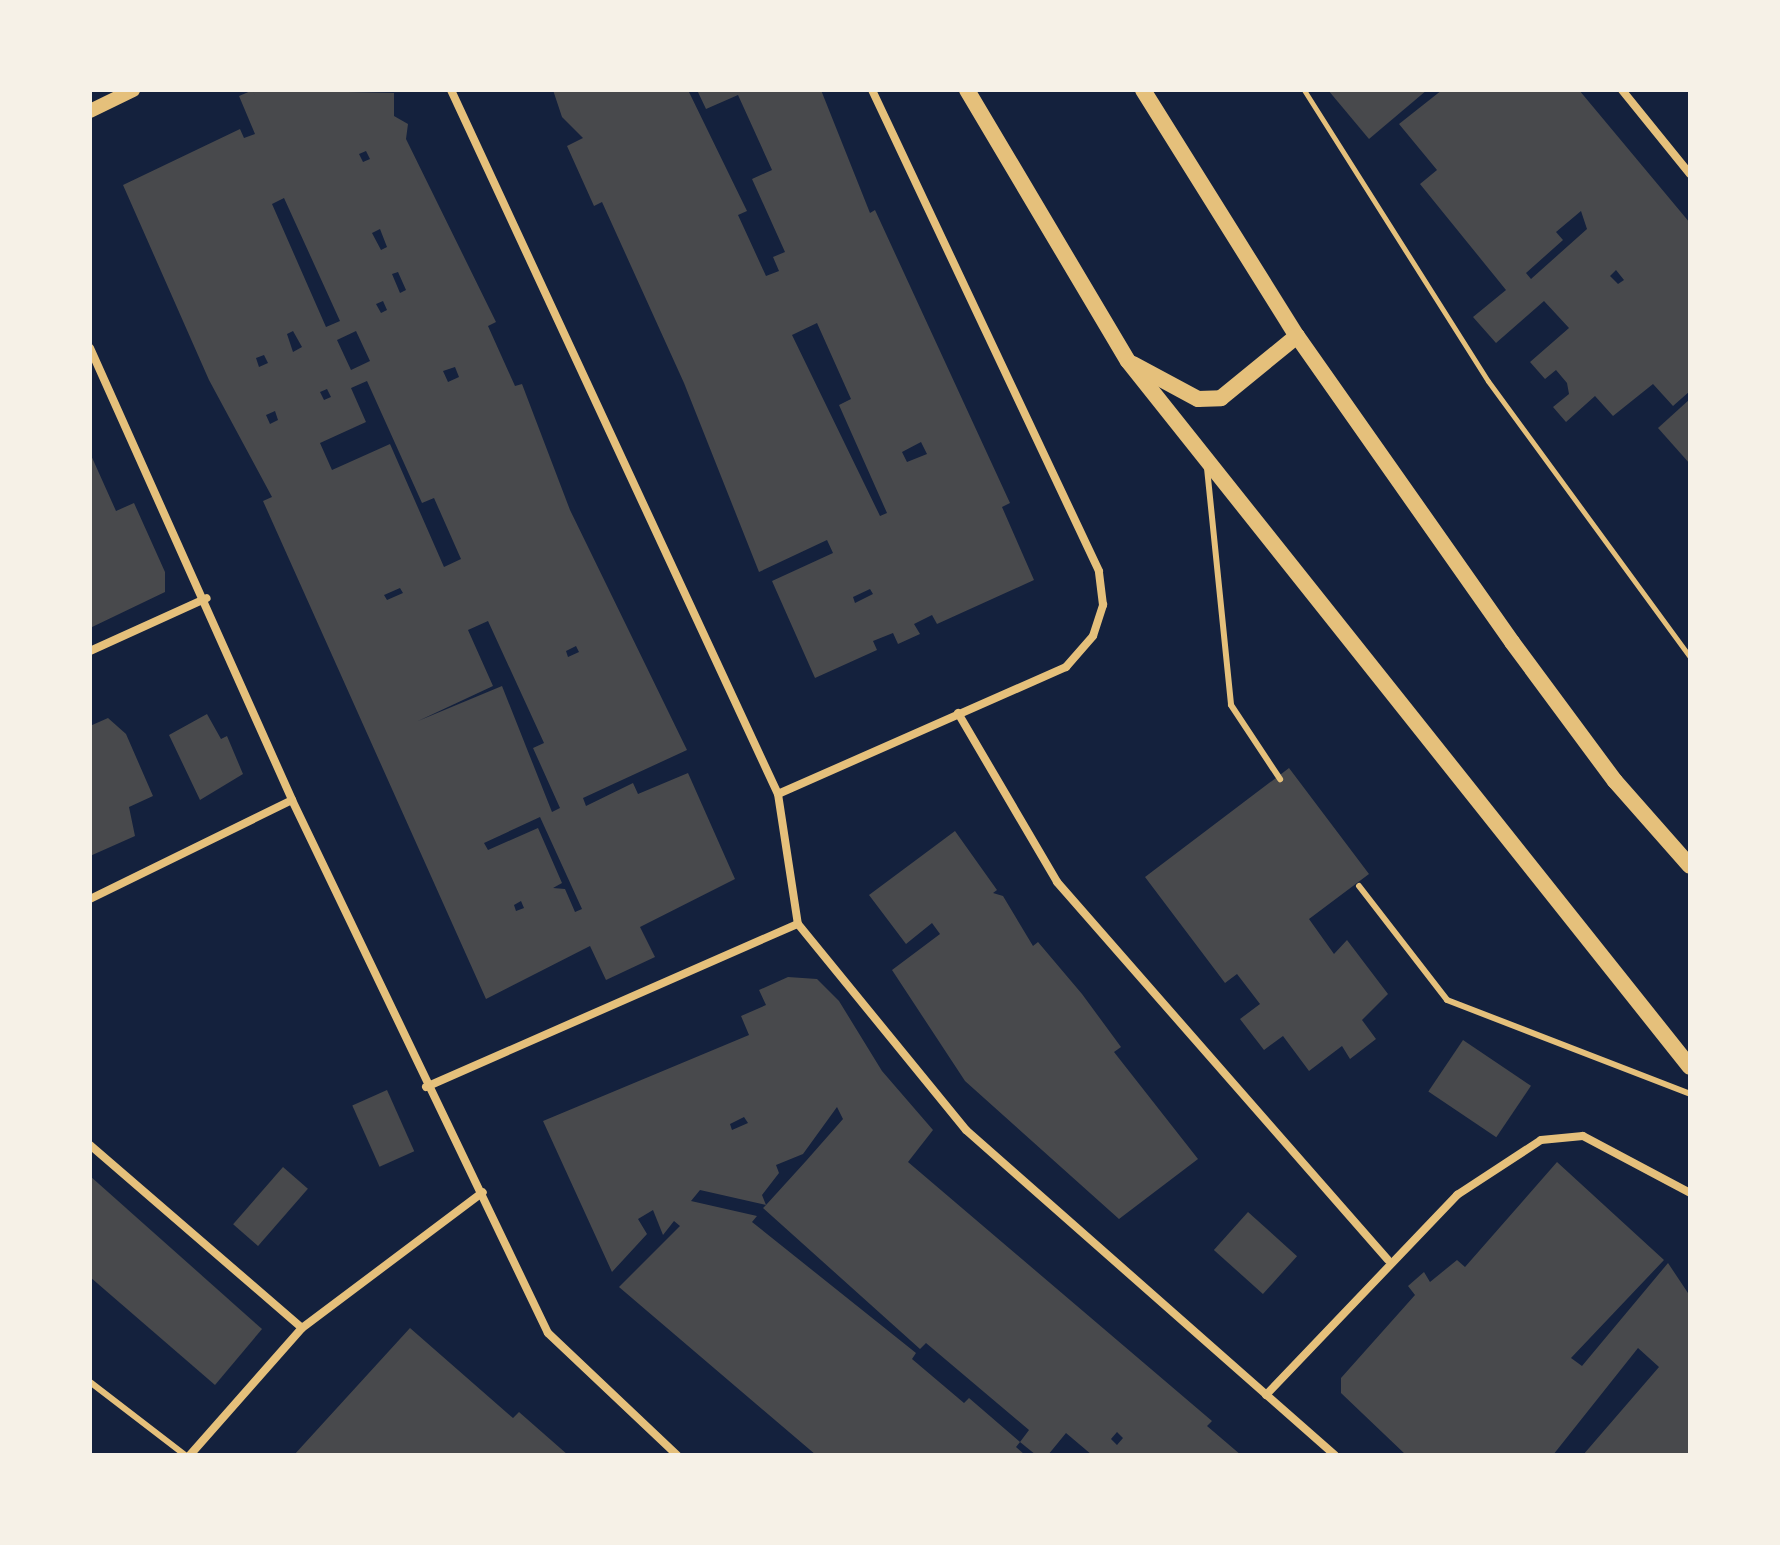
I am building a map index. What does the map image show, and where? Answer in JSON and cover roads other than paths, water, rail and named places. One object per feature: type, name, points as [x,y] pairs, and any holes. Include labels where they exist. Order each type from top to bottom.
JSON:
[{"type":"main road","points":[[967,90],[1128,361],[1207,468],[1690,1067]]},
{"type":"main road","points":[[1143,90],[1297,336],[1521,655],[1690,866]]},
{"type":"main road","points":[[1128,361],[1198,399],[1221,398],[1297,336]]},
{"type":"street","points":[[90,111],[133,90]]},
{"type":"street","points":[[451,90],[778,794],[798,924],[966,1130],[1335,1455]]},
{"type":"street","points":[[778,794],[1074,660],[1093,636],[1104,590],[872,90]]},
{"type":"street","points":[[1622,90],[1690,174]]},
{"type":"street","points":[[90,348],[207,598],[292,800],[426,1087],[483,1192],[548,1333],[677,1455]]},
{"type":"street","points":[[90,651],[207,598]]},
{"type":"street","points":[[958,713],[1057,882],[1388,1260]]},
{"type":"street","points":[[90,899],[292,800]]},
{"type":"street","points":[[426,1087],[798,924]]},
{"type":"street","points":[[1266,1395],[1388,1260],[1457,1195],[1561,1134],[1615,1150],[1690,1193]]},
{"type":"street","points":[[90,1145],[302,1328]]},
{"type":"street","points":[[188,1455],[302,1328],[483,1192]]},
{"type":"lane","points":[[1207,468],[1231,705],[1280,779]]},
{"type":"lane","points":[[1359,886],[1447,1000],[1690,1094]]},
{"type":"lane","points":[[90,1382],[188,1455]]}]
